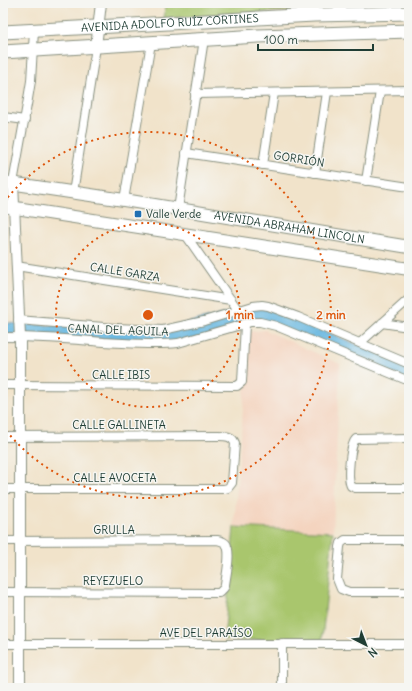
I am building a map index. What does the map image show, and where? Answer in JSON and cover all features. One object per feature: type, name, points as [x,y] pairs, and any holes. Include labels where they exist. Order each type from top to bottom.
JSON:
[{"type":"main road","name":"AVENIDA ADOLFO RUÍZ CORTINES","points":[[3,32],[98,27],[314,9],[409,14]]},
{"type":"main road","points":[[258,36],[271,29],[306,26],[311,23],[314,9]]},
{"type":"main road","points":[[322,34],[336,24],[375,22],[388,14]]},
{"type":"main road","name":"AVENIDA ADOLFO RUÍZ CORTINES","points":[[3,52],[258,36],[409,31]]},
{"type":"main road","name":"AVENIDA ABRAHAM LINCOLN","points":[[8,183],[124,200],[409,247]]},
{"type":"main road","points":[[8,207],[409,269]]},
{"type":"street","points":[[74,193],[96,47],[101,3]]},
{"type":"street","points":[[20,688],[19,328],[16,266],[8,207],[8,183],[24,120],[31,81],[34,31]]},
{"type":"street","points":[[178,209],[204,39]]},
{"type":"street","points":[[124,200],[151,43]]},
{"type":"street","points":[[196,94],[409,90]]},
{"type":"street","points":[[366,180],[380,91]]},
{"type":"street","points":[[316,173],[327,92]]},
{"type":"street","points":[[263,165],[274,93]]},
{"type":"street","points":[[3,117],[24,120]]},
{"type":"street","name":"GORRIÓN","points":[[186,153],[409,187]]},
{"type":"street","points":[[185,234],[238,310]]},
{"type":"street","name":"CALLE GARZA","points":[[16,266],[231,300]]},
{"type":"street","points":[[360,343],[409,299]]},
{"type":"street","points":[[19,328],[116,328],[163,330],[204,321],[238,310],[262,305],[268,306],[409,364]]},
{"type":"street","name":"CANAL DEL AGUILA","points":[[3,337],[19,328],[145,344],[168,344],[178,343],[245,324],[260,322],[276,326],[409,381]]},
{"type":"street","points":[[382,323],[409,327]]},
{"type":"street","name":"CALLE IBIS","points":[[3,385],[239,385],[242,382],[245,324]]},
{"type":"street","name":"CALLE GALLINETA","points":[[3,437],[231,437],[235,443],[232,483],[228,488]]},
{"type":"street","points":[[409,438],[356,439],[352,445],[349,480],[351,486],[355,488],[409,488]]},
{"type":"street","name":"CALLE AVOCETA","points":[[3,489],[228,488]]},
{"type":"street","points":[[409,540],[345,540],[341,543],[338,556],[337,579],[341,589],[348,592],[409,592]]},
{"type":"street","name":"GRULLA","points":[[3,541],[222,541],[228,547],[225,585],[222,591]]},
{"type":"street","name":"REYEZUELO","points":[[3,592],[222,591]]},
{"type":"street","name":"AVE DEL PARAÍSO","points":[[3,644],[409,644]]},
{"type":"street","points":[[282,644],[282,688]]},
{"type":"shaded area","points":[[319,3],[399,3],[398,7],[319,10]]},
{"type":"shaded area","points":[[265,330],[340,364],[333,532],[234,527],[249,332]]},
{"type":"green space","points":[[165,3],[301,3],[301,10],[164,18]]},
{"type":"green space","points":[[234,527],[333,532],[322,640],[224,640]]},
{"type":"water","points":[[262,305],[409,366],[409,380],[260,322],[178,343],[3,334],[3,323],[156,330]]},
{"type":"place","name":"Valle Verde","points":[[138,214]]}]
